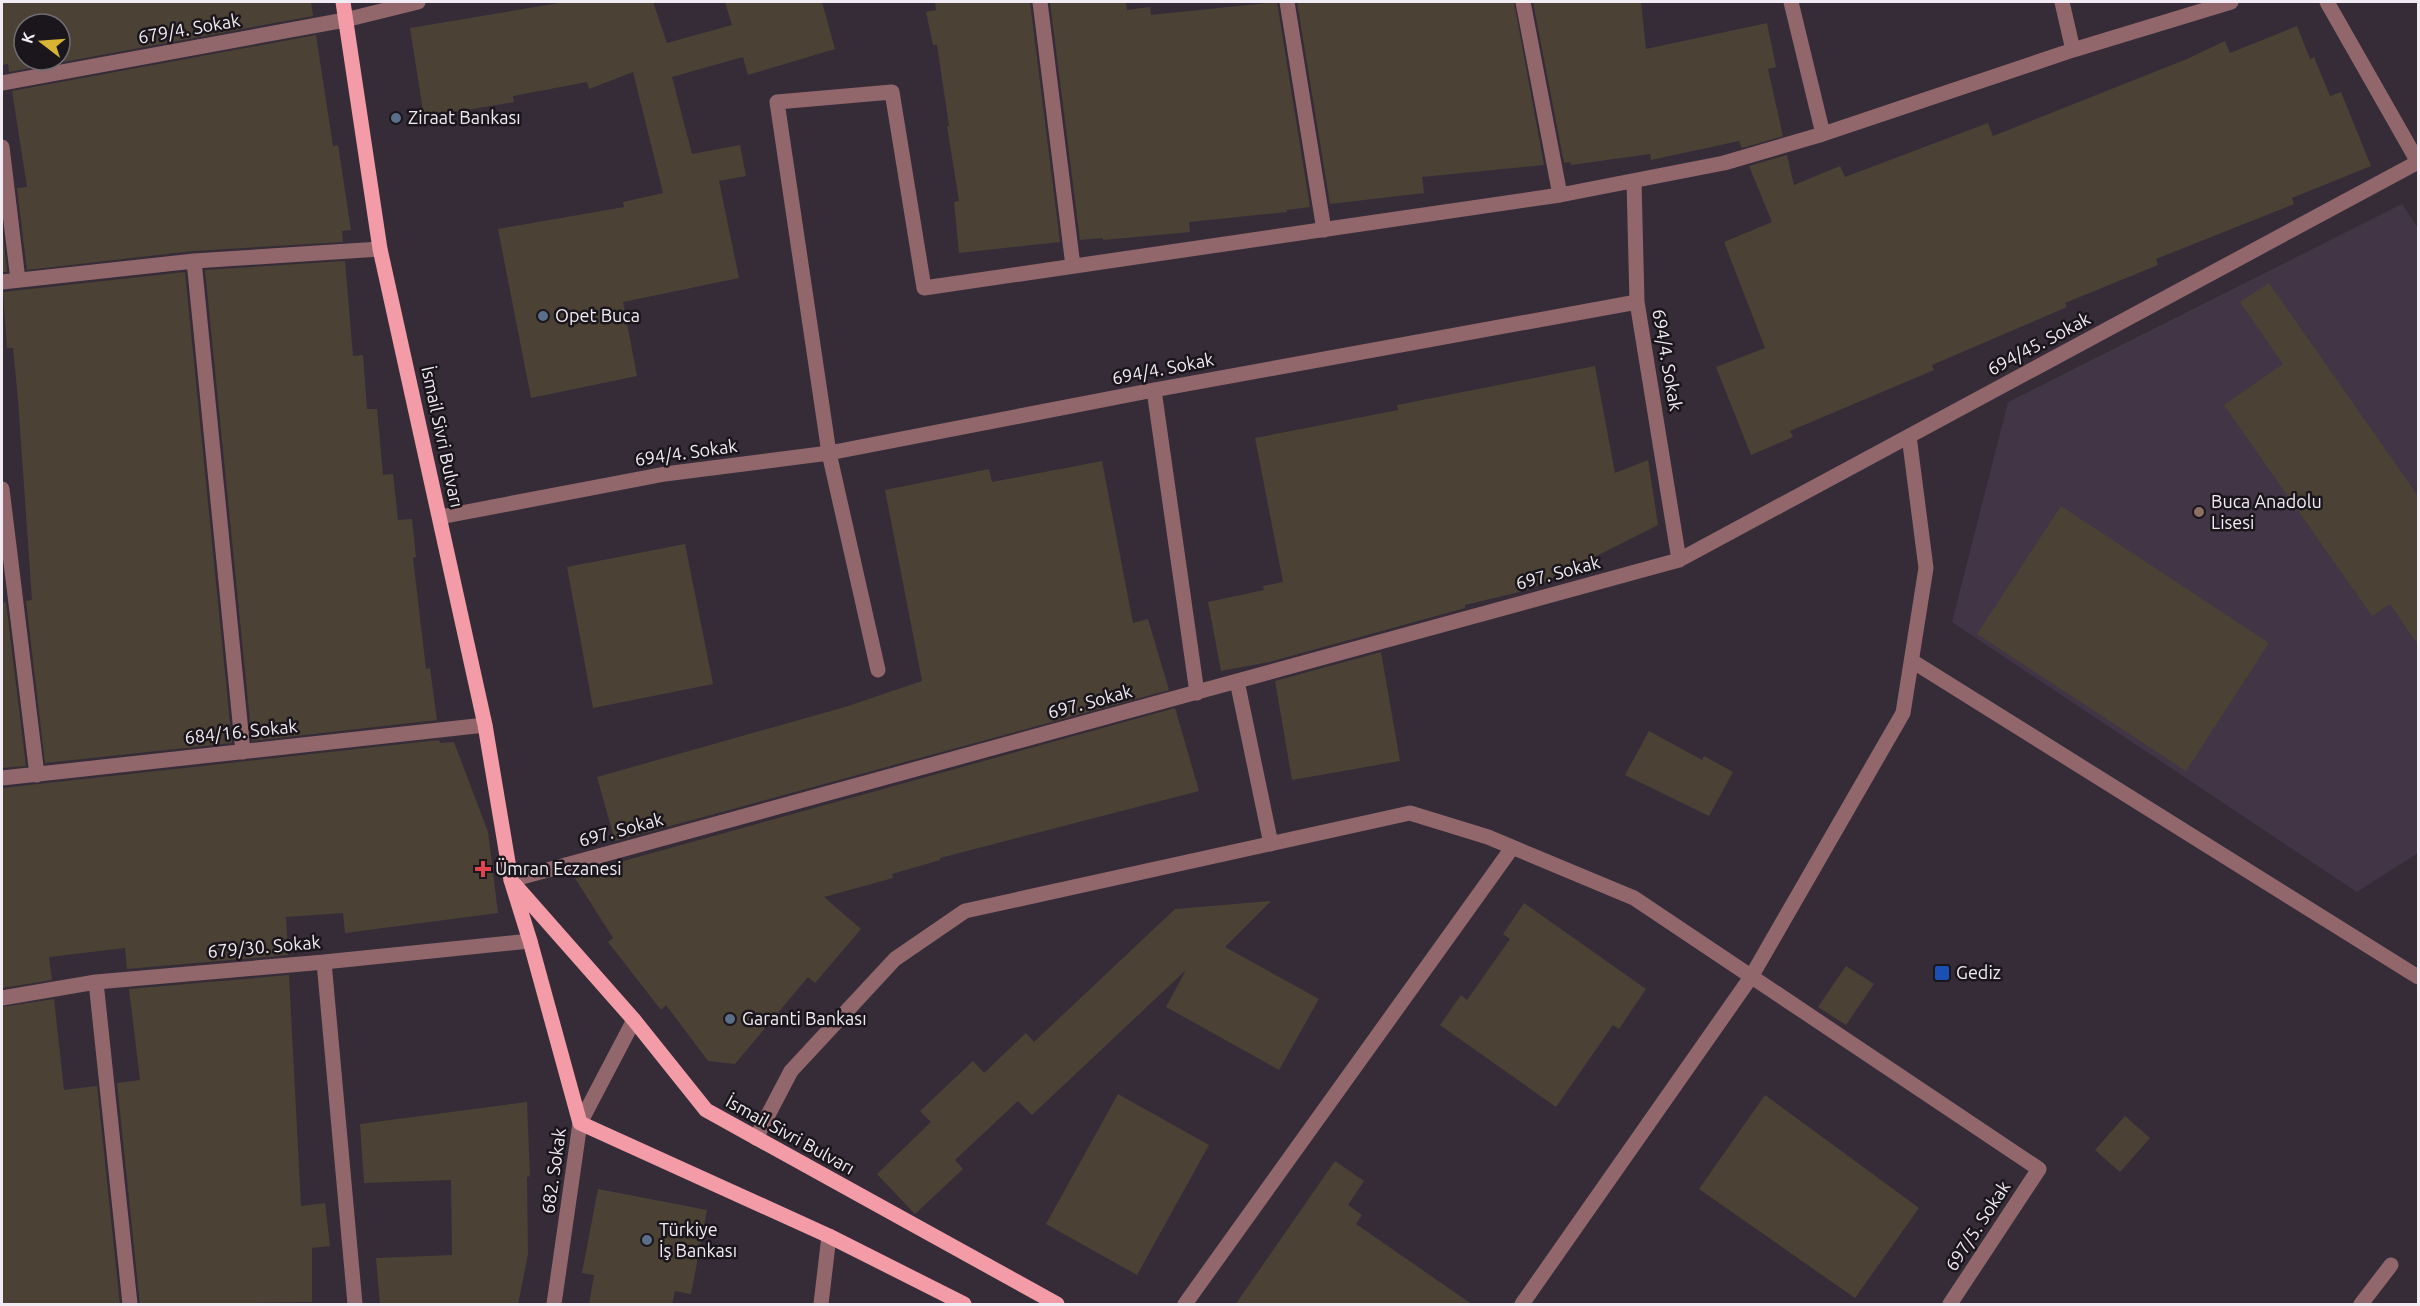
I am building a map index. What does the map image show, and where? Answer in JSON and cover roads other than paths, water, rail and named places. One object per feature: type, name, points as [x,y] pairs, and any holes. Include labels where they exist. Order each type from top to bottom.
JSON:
[{"type":"main road","name":"İsmail Sivri Bulvarı","points":[[343,2],[380,249],[485,725],[511,880],[530,940],[580,1123]]},
{"type":"main road","name":"İsmail Sivri Bulvarı","points":[[511,880],[634,1020],[706,1110],[1057,1305]]},
{"type":"main road","points":[[580,1123],[829,1236],[964,1305]]},
{"type":"street","name":"679/4. Sokak","points":[[2,83],[345,20],[418,2]]},
{"type":"street","points":[[1040,2],[1073,266]]},
{"type":"street","points":[[1287,2],[1324,230]]},
{"type":"street","points":[[1523,2],[1560,195]]},
{"type":"street","points":[[1791,2],[1823,134]]},
{"type":"street","points":[[2062,2],[2073,50]]},
{"type":"street","points":[[878,670],[830,453],[777,102],[892,92],[924,288],[1560,195],[1724,163],[1823,134],[2073,50],[2231,2]]},
{"type":"street","points":[[2327,2],[2418,162]]},
{"type":"street","points":[[2,147],[18,280]]},
{"type":"street","name":"694/45. Sokak","points":[[1679,560],[2418,162]]},
{"type":"street","points":[[1634,181],[1637,302]]},
{"type":"street","points":[[2,282],[194,261],[380,249]]},
{"type":"street","points":[[194,261],[243,752]]},
{"type":"street","name":"694/4. Sokak","points":[[440,517],[665,474],[830,453],[1154,390],[1637,302],[1679,560]]},
{"type":"street","points":[[1154,390],[1197,693]]},
{"type":"street","points":[[1522,1305],[1751,977],[1903,713],[1926,568],[1909,436]]},
{"type":"street","points":[[2,489],[37,775]]},
{"type":"street","name":"697. Sokak","points":[[511,880],[1679,560]]},
{"type":"street","points":[[1912,661],[2418,978]]},
{"type":"street","points":[[1237,681],[1271,844]]},
{"type":"street","name":"684/16. Sokak","points":[[2,778],[485,725]]},
{"type":"street","points":[[756,1138],[791,1071],[895,959],[965,911],[1410,813],[1488,837],[1634,898],[1751,977]]},
{"type":"street","points":[[1185,1305],[1512,848]]},
{"type":"street","name":"679/30. Sokak","points":[[2,998],[96,982],[324,962],[530,940]]},
{"type":"street","points":[[324,962],[355,1305]]},
{"type":"street","name":"697/5. Sokak","points":[[1751,977],[2039,1169],[1950,1305]]},
{"type":"street","points":[[96,982],[127,1258],[130,1305]]},
{"type":"street","name":"682. Sokak","points":[[554,1305],[580,1123],[634,1020]]},
{"type":"street","points":[[821,1305],[829,1236]]},
{"type":"street","points":[[2361,1305],[2391,1265]]},
{"type":"place","name":"Ziraat Bankası","points":[[396,118]]},
{"type":"place","name":"Opet Buca","points":[[543,316]]},
{"type":"place","name":"Buca Anadolu Lisesi","points":[[2199,512]]},
{"type":"place","name":"Ümran Eczanesi","points":[[483,869]]},
{"type":"place","name":"Gediz","points":[[1942,973]]},
{"type":"place","name":"Garanti Bankası","points":[[730,1019]]},
{"type":"place","name":"Türkiye İş Bankası","points":[[647,1240]]}]
